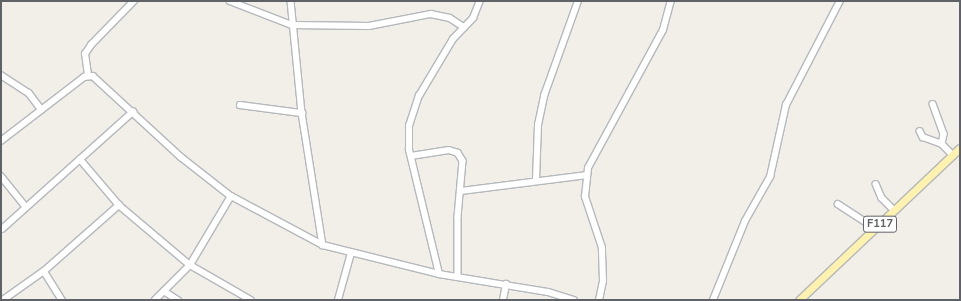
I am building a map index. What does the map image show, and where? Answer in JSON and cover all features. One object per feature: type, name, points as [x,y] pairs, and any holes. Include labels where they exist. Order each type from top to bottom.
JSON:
[{"type":"main road","name":"F117","points":[[800,300],[960,148]]},
{"type":"street","points":[[88,75],[85,54],[91,45],[134,1]]},
{"type":"street","points":[[230,1],[292,24],[369,26],[431,14],[450,18],[464,27]]},
{"type":"street","points":[[291,1],[292,24],[302,113],[323,245]]},
{"type":"street","points":[[439,274],[407,138],[412,112],[453,39],[473,18],[480,1]]},
{"type":"street","points":[[536,180],[538,125],[544,96],[578,1]]},
{"type":"street","points":[[599,300],[603,281],[602,248],[586,203],[587,175],[594,154],[663,30],[671,1]]},
{"type":"street","points":[[713,300],[744,221],[770,177],[786,106],[840,1]]},
{"type":"street","points":[[1,75],[29,93],[42,110]]},
{"type":"street","points":[[1,141],[88,75]]},
{"type":"street","points":[[88,75],[102,81],[181,157],[230,196],[323,245],[439,274],[506,284],[574,300]]},
{"type":"street","points":[[933,104],[944,134],[942,144]]},
{"type":"street","points":[[240,105],[302,113]]},
{"type":"street","points":[[2,229],[133,112]]},
{"type":"street","points":[[920,131],[923,137],[942,144],[953,155]]},
{"type":"street","points":[[411,156],[449,150],[458,152],[464,161],[461,190],[458,277]]},
{"type":"street","points":[[80,160],[119,205],[190,265],[251,300]]},
{"type":"street","points":[[461,190],[587,175]]},
{"type":"street","points":[[1,176],[26,207]]},
{"type":"street","points":[[876,184],[882,198],[894,210]]},
{"type":"street","points":[[155,300],[190,265],[230,196]]},
{"type":"street","points":[[838,204],[876,228]]},
{"type":"street","points":[[3,300],[44,271],[119,205]]},
{"type":"street","points":[[338,300],[351,253]]},
{"type":"street","points":[[44,271],[62,300]]},
{"type":"street","points":[[503,300],[506,284]]},
{"type":"street","points":[[164,291],[178,300]]}]
